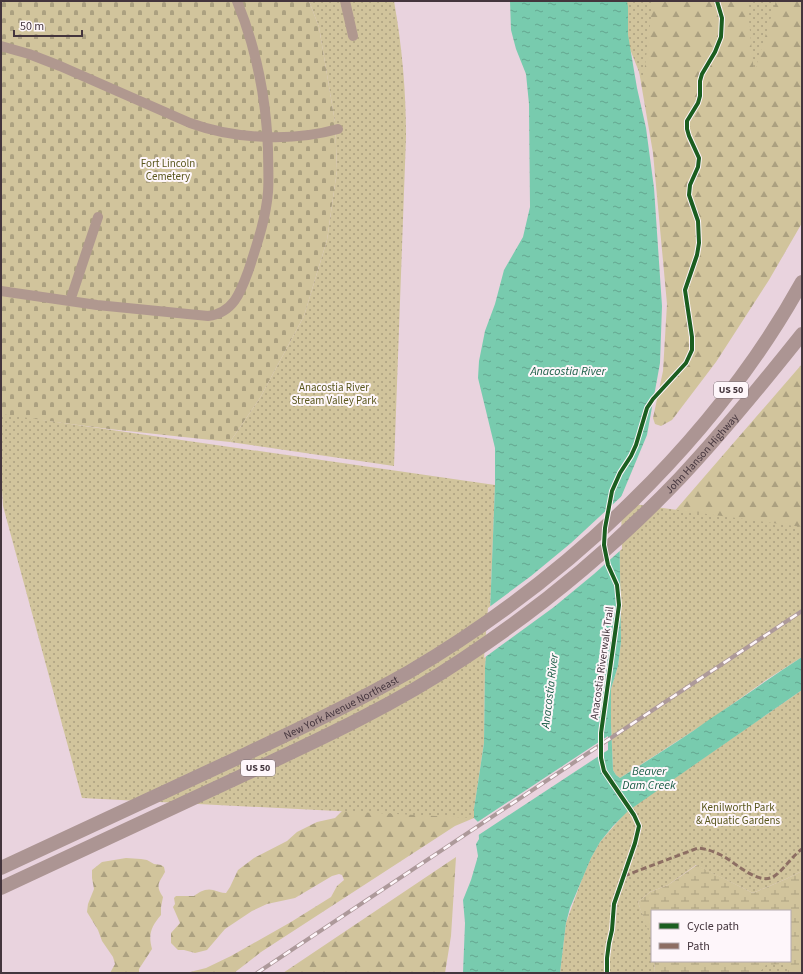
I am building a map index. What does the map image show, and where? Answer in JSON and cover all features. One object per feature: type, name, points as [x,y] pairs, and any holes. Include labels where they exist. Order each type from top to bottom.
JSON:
[{"type":"highway","name":"John Hanson Highway","points":[[645,488],[695,433],[740,379],[773,331],[802,282]]},
{"type":"highway","name":"John Hanson Highway","points":[[644,514],[713,441],[802,334]]},
{"type":"highway","name":"New York Avenue Northeast","points":[[1,868],[331,713],[403,675],[463,638],[511,604],[565,561],[645,488]]},
{"type":"highway","name":"New York Avenue Northeast","points":[[1,888],[341,729],[396,700],[463,659],[523,616],[560,588],[644,514]]},
{"type":"highway","points":[[1,859],[66,838]]},
{"type":"lane","points":[[1,291],[134,309],[208,316],[216,315],[227,309],[233,303],[241,288],[255,250],[263,220],[268,192],[268,137],[265,100],[253,45],[237,1]]},
{"type":"lane","points":[[346,1],[353,36]]},
{"type":"lane","points":[[1,46],[29,54],[60,66],[207,129],[240,135],[268,137],[318,134],[338,129]]},
{"type":"lane","points":[[70,301],[98,217]]},
{"type":"green space","name":"Fort Lincoln Cemetery","points":[[1,1],[309,1],[319,27],[335,122],[337,170],[327,240],[304,316],[260,398],[230,442],[109,429],[1,415]]},
{"type":"green space","name":"Anacostia River Stream Valley Park","points":[[309,1],[394,1],[403,69],[406,137],[394,466],[230,442],[260,398],[304,316],[327,240],[337,170],[335,122],[319,27]]},
{"type":"green space","points":[[611,1],[653,1],[643,82]]},
{"type":"green space","points":[[630,1],[802,1],[802,223],[769,280],[716,362],[672,420],[661,426],[655,424],[653,418],[663,371],[667,304],[653,153],[634,42]]},
{"type":"green space","points":[[747,1],[776,1],[754,73]]},
{"type":"green space","points":[[802,364],[802,592],[666,521]]},
{"type":"green space","points":[[1,414],[495,485],[490,612],[485,667],[484,743],[474,818],[82,798],[3,506],[1,475]]},
{"type":"green space","points":[[619,502],[802,527],[802,657],[766,680],[710,720],[620,778],[613,770],[611,724],[611,689],[618,666],[621,642]]},
{"type":"green space","name":"Kenilworth Park & Aquatic Gardens","points":[[802,690],[802,871],[753,893],[696,865],[668,885],[650,892],[638,902],[651,939],[651,962],[654,962],[655,973],[560,973],[566,923],[582,879],[600,842],[627,811]]},
{"type":"green space","points":[[474,809],[474,818],[455,826],[261,952],[234,973],[186,973],[206,968],[231,956],[291,922],[331,897],[337,886],[344,880],[342,875],[339,874],[332,876],[295,898],[267,904],[252,911],[225,929],[207,950],[195,953],[178,950],[171,943],[171,933],[180,923],[173,907],[175,904],[174,898],[176,896],[194,896],[205,890],[226,893],[238,870],[254,858],[287,841],[297,832],[317,822],[335,818],[342,811]]},
{"type":"green space","points":[[456,857],[451,936],[445,973],[283,973]]},
{"type":"green space","points":[[126,858],[147,860],[164,867],[165,872],[159,884],[159,890],[163,897],[161,915],[151,931],[150,939],[152,949],[139,969],[139,973],[110,973],[115,964],[113,957],[102,941],[98,930],[87,912],[88,904],[94,889],[92,870],[102,862]]},
{"type":"green space","points":[[697,865],[753,893],[802,871],[802,973],[655,973],[654,962],[791,962],[791,910],[651,910],[651,942],[638,902],[650,892],[668,885]]},
{"type":"green space","points":[[787,964],[788,973],[759,973],[766,965]]},
{"type":"water","name":"Anacostia River","points":[[510,1],[627,1],[628,35],[637,88],[646,128],[654,188],[662,306],[660,363],[647,435],[619,502],[621,642],[618,666],[611,689],[613,770],[616,775],[620,778],[654,757],[802,657],[802,690],[628,811],[600,842],[591,858],[570,908],[566,923],[560,973],[463,973],[465,923],[463,900],[478,856],[476,844],[479,839],[478,822],[474,818],[474,809],[484,743],[485,667],[490,612],[495,485],[495,448],[478,378],[479,361],[485,331],[495,304],[504,270],[523,237],[530,207],[529,104],[526,74],[516,49],[511,30]]},
{"type":"pier","points":[[625,493],[621,503],[622,549],[554,607],[484,658],[488,608],[531,576],[571,543]]},
{"type":"pier","points":[[608,736],[608,750],[477,836],[476,823]]},
{"type":"railway","points":[[257,973],[802,611]]},
{"type":"marked path","points":[[624,876],[698,848],[710,850],[727,858],[746,872],[760,878],[767,879],[777,874],[802,849]]},
{"type":"cycle path","name":"Anacostia Riverwalk Trail","points":[[607,973],[607,958],[612,930],[614,904],[635,843],[639,826],[634,815],[604,771],[601,758],[601,733],[619,605],[617,585],[608,565],[604,545],[605,528],[612,491],[620,473],[636,445],[647,408],[653,399],[686,363],[692,350],[692,337],[685,290],[697,255],[699,243],[698,221],[689,195],[690,185],[698,167],[699,158],[689,136],[687,121],[698,103],[702,74],[715,52],[721,37],[722,18],[717,1]]},
{"type":"water label","name":"Beaver Dam Creek","points":[[649,778]]}]
